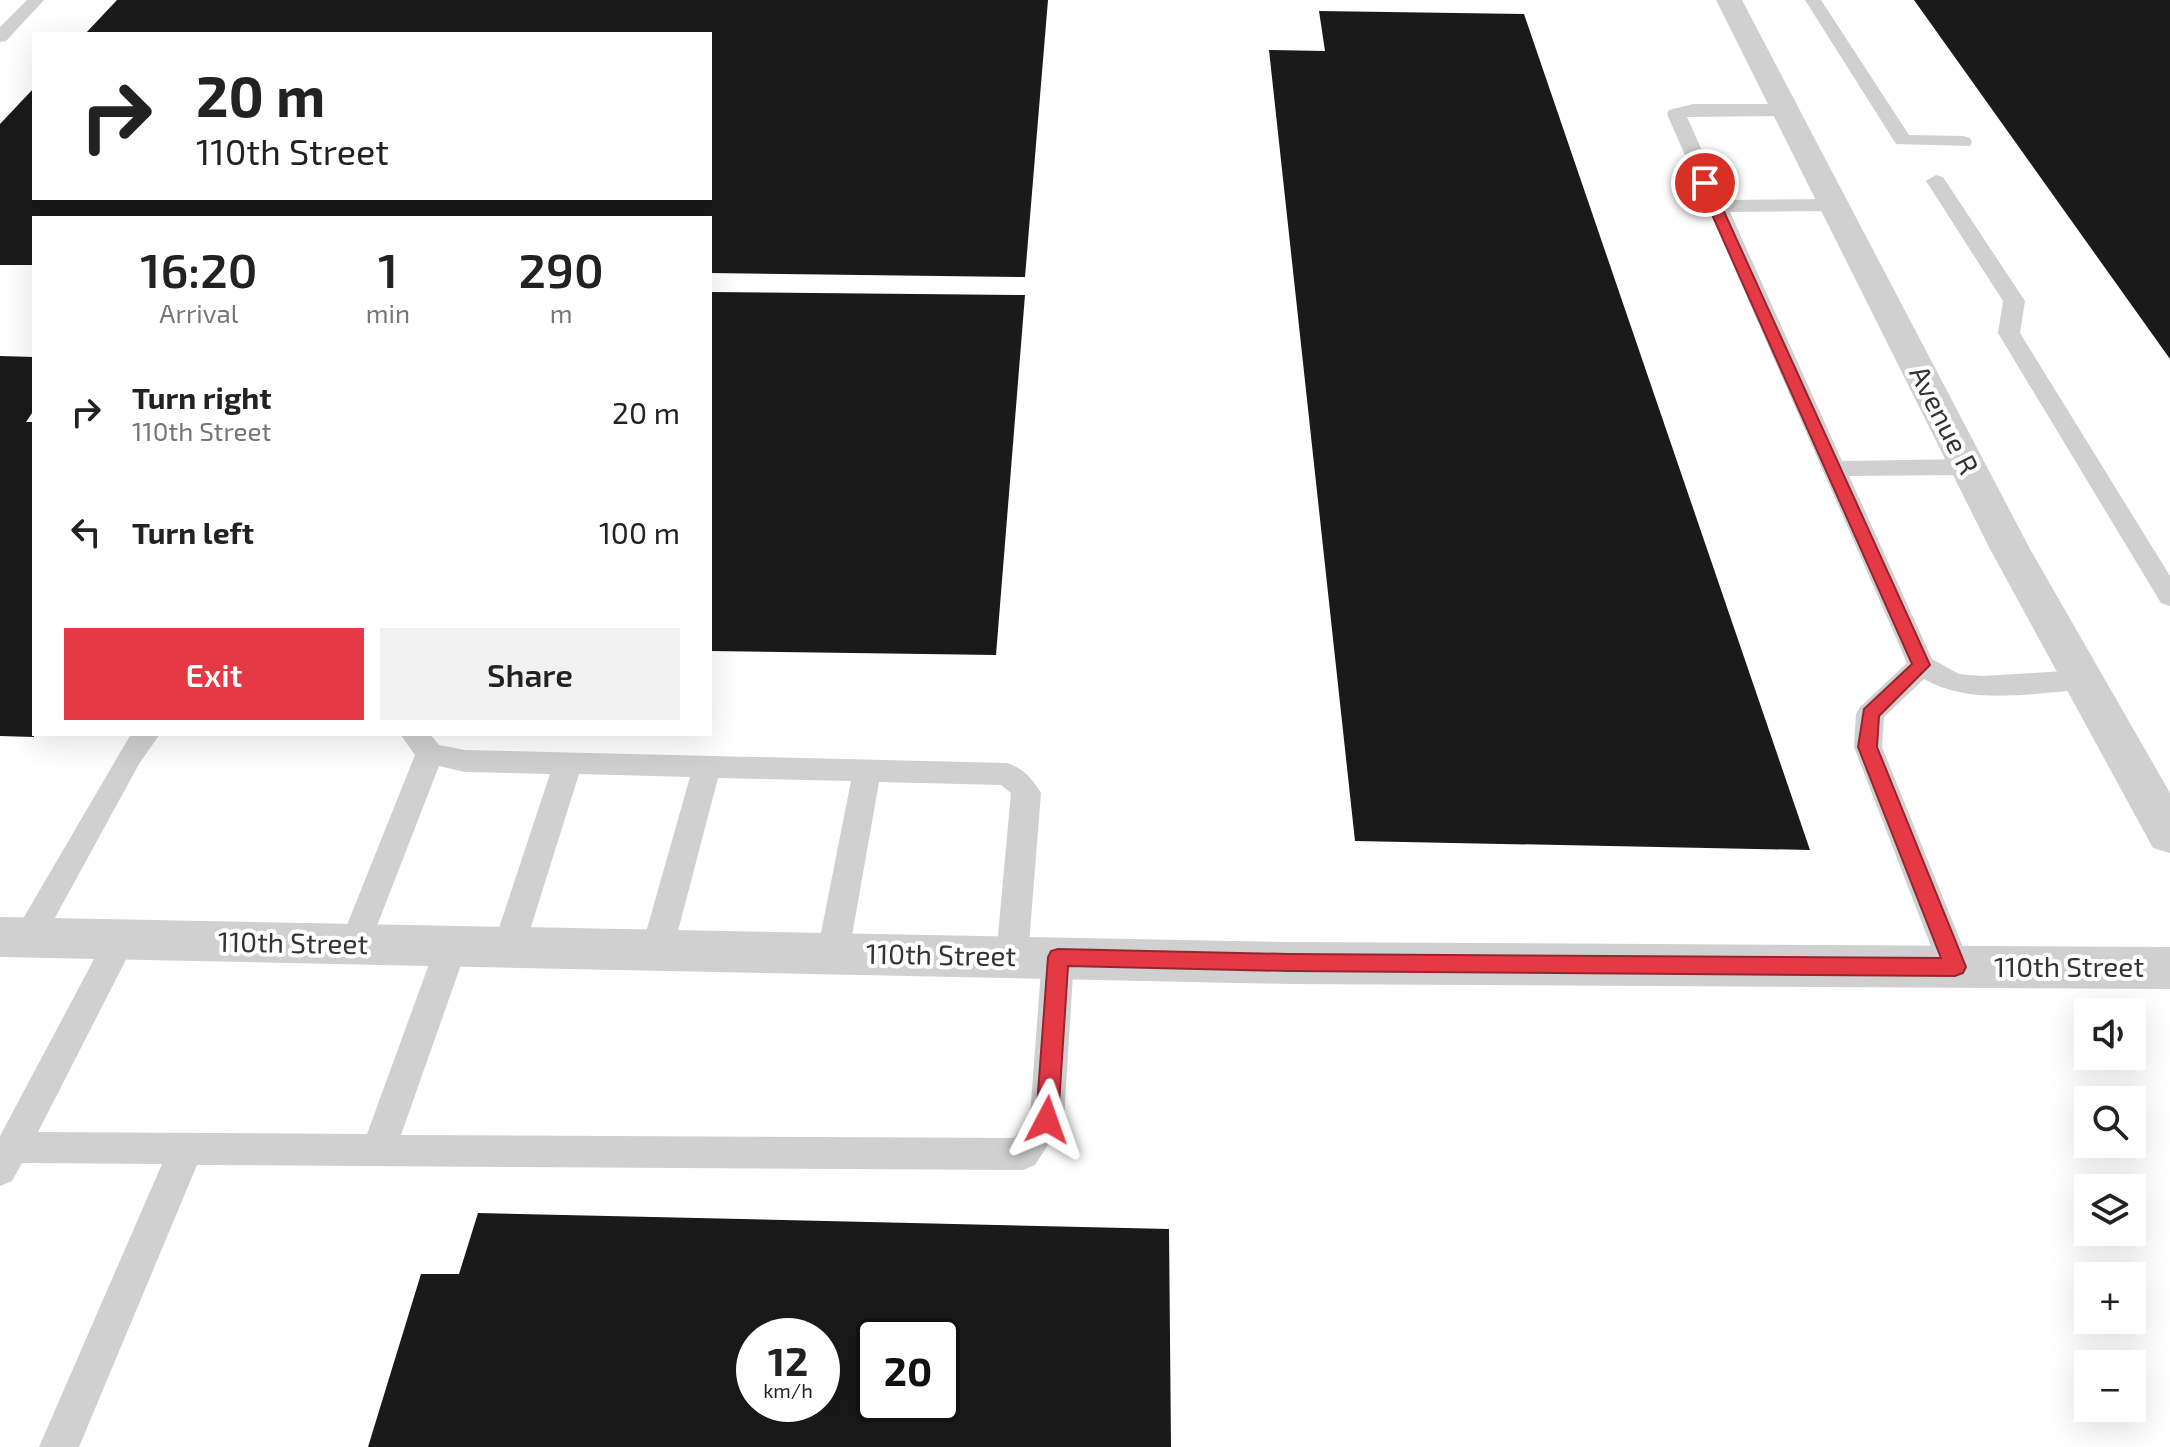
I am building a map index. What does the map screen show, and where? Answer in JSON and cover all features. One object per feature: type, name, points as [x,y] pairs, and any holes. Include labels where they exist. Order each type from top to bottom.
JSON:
[{"type":"street","name":"Avenue R","points":[[1729,0],[1968,467],[2170,835]]},
{"type":"street","name":"110th Street","points":[[14,938],[1288,963],[2170,968]]},
{"type":"lane","points":[[0,37],[36,0]]},
{"type":"lane","points":[[1813,0],[1903,140],[1963,142]]},
{"type":"lane","points":[[1785,110],[1693,110],[1676,114],[1921,665],[1953,683],[1981,686],[2083,680]]},
{"type":"lane","points":[[1936,181],[2014,301],[2009,333],[2170,597]]},
{"type":"lane","points":[[1715,206],[1834,205]]},
{"type":"lane","points":[[1833,469],[1968,467]]},
{"type":"lane","points":[[1921,665],[1870,714],[1868,747],[1955,967]]},
{"type":"lane","points":[[14,938],[145,736]]},
{"type":"lane","points":[[6,1158],[186,1149],[379,1148],[1023,1154],[1047,1120],[1026,793],[1007,774],[465,761],[422,743],[355,945]]},
{"type":"lane","points":[[509,946],[568,763]]},
{"type":"lane","points":[[657,950],[707,767]]},
{"type":"lane","points":[[833,953],[867,771]]},
{"type":"lane","points":[[6,1158],[120,940]]},
{"type":"lane","points":[[379,1148],[452,945]]},
{"type":"lane","points":[[59,1447],[186,1149]]},
{"type":"building","points":[[117,0],[1048,0],[1025,277],[712,273],[712,216],[32,216],[32,265],[0,265],[0,124],[32,90],[32,200],[712,200],[712,32],[87,32]]},
{"type":"building","points":[[1914,0],[2170,0],[2170,359]]},
{"type":"building","points":[[1319,11],[1524,14],[1810,850],[1355,841],[1269,50],[1325,51]]},
{"type":"building","points":[[712,292],[1025,295],[996,655],[712,651]]},
{"type":"building","points":[[0,356],[32,357],[32,413],[26,422],[32,422],[34,737],[0,736]]},
{"type":"building","points":[[478,1213],[1169,1229],[1171,1447],[368,1447],[421,1274],[459,1274]]},
{"type":"route","points":[[1047,1120],[1058,957],[1288,963],[1955,967],[1868,747],[1870,714],[1921,665],[1705,183]]}]
